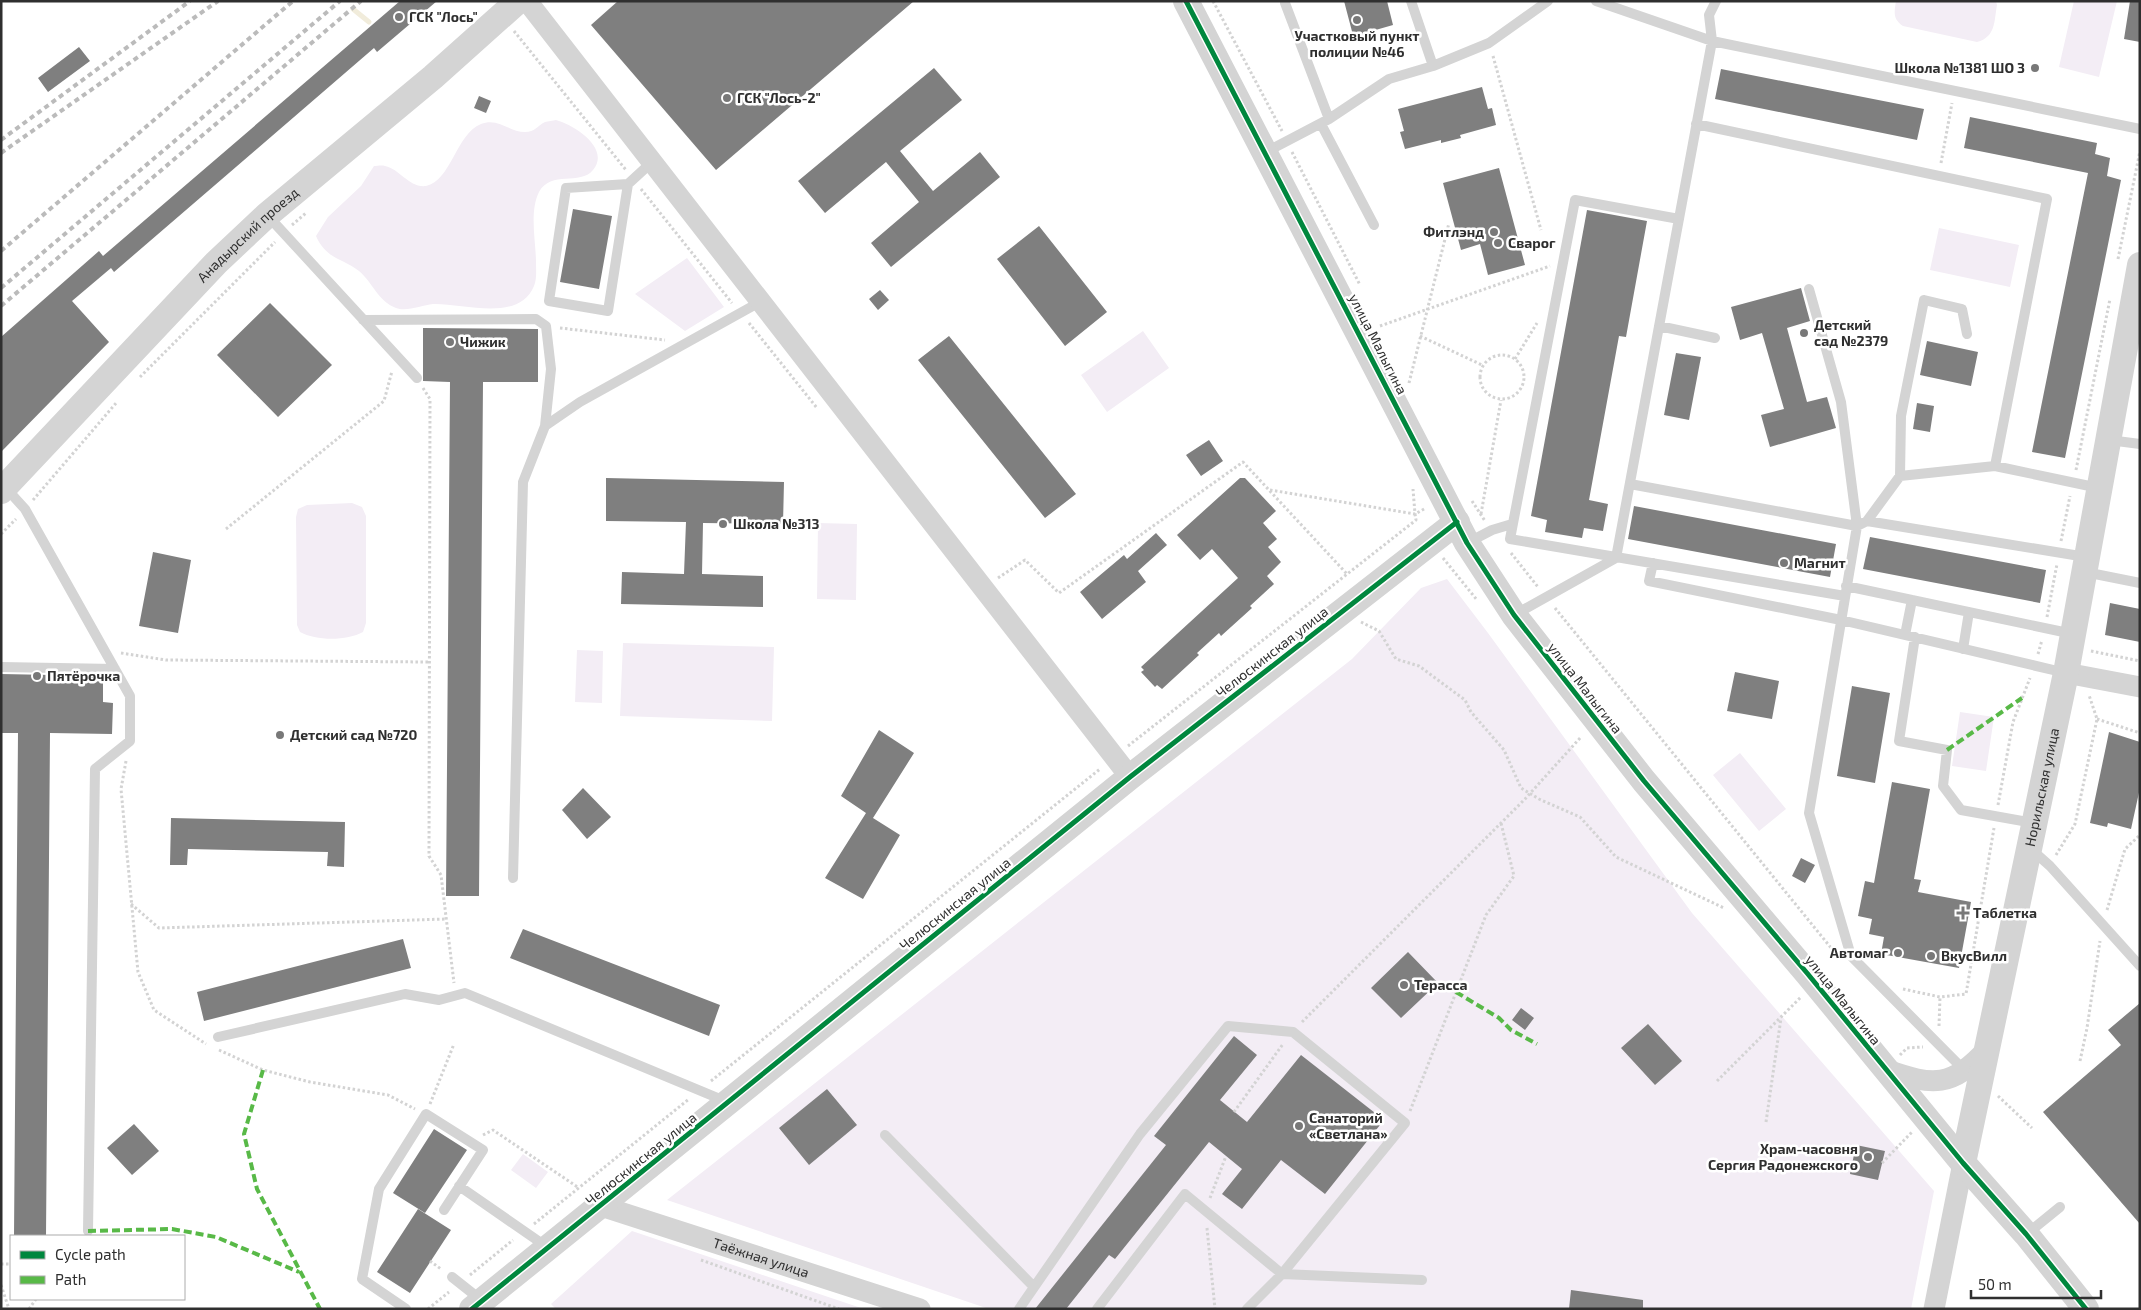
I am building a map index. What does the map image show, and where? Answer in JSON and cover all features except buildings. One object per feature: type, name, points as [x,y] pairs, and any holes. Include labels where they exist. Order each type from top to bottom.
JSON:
[{"type":"street","points":[[526,4],[652,162],[983,588],[1113,766]]},
{"type":"street","name":"Анадырский проезд","points":[[3,489],[216,263],[275,224],[433,77],[526,4]]},
{"type":"street","name":"улица Малыгина","points":[[1193,5],[1266,152],[1444,498],[1468,526],[1514,615],[1644,781],[1963,1163],[2026,1234],[2086,1309]]},
{"type":"street","name":"Норильская улица","points":[[1934,1309],[2066,674],[2080,642],[2085,564],[2140,265]]},
{"type":"street","name":"Челюскинская улица","points":[[477,1305],[728,1103],[1113,766],[1468,526]]},
{"type":"street","points":[[2066,674],[2140,687]]},
{"type":"street","points":[[1887,1070],[1918,1080],[1940,1081],[1965,1071],[1987,1049]]},
{"type":"street","name":"Таёжная улица","points":[[601,1206],[920,1309]]},
{"type":"lane","points":[[1411,1],[1433,66]]},
{"type":"lane","points":[[1266,152],[1325,121],[1389,79],[1433,66],[1489,43],[1548,1]]},
{"type":"lane","points":[[1596,1],[1712,40],[2140,129]]},
{"type":"lane","points":[[1616,558],[1712,40],[1709,15],[1716,1]]},
{"type":"lane","points":[[1285,2],[1325,121],[1374,225]]},
{"type":"lane","points":[[1696,124],[2047,200],[1995,466]]},
{"type":"lane","points":[[631,182],[566,188],[549,302],[608,312],[631,182],[652,162]]},
{"type":"lane","points":[[1679,219],[1575,200],[1510,539],[1616,558],[1912,600],[1969,612],[2080,642]]},
{"type":"lane","points":[[275,224],[417,378]]},
{"type":"lane","points":[[1809,289],[1841,402],[1857,526],[1809,813],[1851,956],[1965,1071]]},
{"type":"lane","points":[[1630,484],[1857,526],[1867,521],[1900,476],[1901,416],[1924,300],[1962,309],[1967,334]]},
{"type":"lane","points":[[544,426],[580,402],[760,302]]},
{"type":"lane","points":[[363,320],[536,319],[546,326],[551,369],[544,426],[523,482],[513,878]]},
{"type":"lane","points":[[1659,326],[1714,338]]},
{"type":"lane","points":[[2108,440],[2140,444]]},
{"type":"lane","points":[[1900,476],[1995,466],[2099,488]]},
{"type":"lane","points":[[3,489],[25,509],[130,696],[130,742],[96,769],[88,1231]]},
{"type":"lane","points":[[1867,521],[2085,564],[2140,583]]},
{"type":"lane","points":[[1468,526],[1492,530],[1512,524]]},
{"type":"lane","points":[[1514,615],[1616,558]]},
{"type":"lane","points":[[1652,563],[1649,581],[1841,620],[2066,674]]},
{"type":"lane","points":[[1912,600],[1899,741],[1947,750],[1942,786],[1961,810],[2032,835],[2050,866],[2140,966]]},
{"type":"lane","points":[[1963,649],[1969,612]]},
{"type":"lane","points":[[1,667],[115,669]]},
{"type":"lane","points":[[218,1037],[405,994],[439,1000],[465,993],[728,1103]]},
{"type":"lane","points":[[1019,1309],[1140,1134],[1228,1026],[1293,1032],[1405,1123],[1282,1274],[1246,1309]]},
{"type":"lane","points":[[406,1309],[362,1279],[379,1189],[426,1114],[483,1150],[444,1210]]},
{"type":"lane","points":[[885,1135],[1034,1287]]},
{"type":"lane","points":[[459,1186],[548,1248]]},
{"type":"lane","points":[[1098,1309],[1185,1194],[1282,1274],[1422,1280]]},
{"type":"lane","points":[[2026,1234],[2060,1207]]},
{"type":"lane","points":[[456,1280],[477,1305]]},
{"type":"path","points":[[526,4],[512,28],[631,182],[821,414]]},
{"type":"path","points":[[1489,43],[1541,230]]},
{"type":"path","points":[[1938,176],[1954,90]]},
{"type":"path","points":[[138,380],[275,224],[313,207]]},
{"type":"path","points":[[1409,383],[1449,223]]},
{"type":"path","points":[[1380,326],[1562,262]]},
{"type":"path","points":[[546,326],[687,342]]},
{"type":"path","points":[[1420,336],[1482,365]]},
{"type":"path","points":[[1495,355],[1515,359],[1522,366],[1524,380],[1516,395],[1501,400],[1483,390],[1479,376],[1482,365],[1495,355]]},
{"type":"path","points":[[226,529],[384,401],[397,356]]},
{"type":"path","points":[[417,378],[430,399],[429,856],[442,875],[455,996]]},
{"type":"path","points":[[1468,526],[1501,400]]},
{"type":"path","points":[[1,534],[25,509],[118,401]]},
{"type":"path","points":[[983,588],[1025,560],[1059,593],[1243,462],[1347,574]]},
{"type":"path","points":[[1270,490],[1415,514],[1463,489],[1468,526]]},
{"type":"path","points":[[428,1309],[456,1280],[524,1232],[1097,772],[1113,766],[1347,574],[1416,520],[1415,514]]},
{"type":"path","points":[[1468,526],[1492,530],[1832,952]]},
{"type":"path","points":[[1358,620],[1379,631],[1396,659],[1419,666],[1465,700],[1471,712],[1504,750],[1521,788],[1580,817],[1616,857],[1729,911]]},
{"type":"path","points":[[2080,642],[2140,661]]},
{"type":"path","points":[[105,650],[166,660],[429,662]]},
{"type":"path","points":[[2097,719],[2140,733]]},
{"type":"path","points":[[1234,1112],[1293,1032],[1530,794],[1581,737]]},
{"type":"path","points":[[130,742],[121,789],[130,903],[138,972],[154,1010],[208,1045]]},
{"type":"path","points":[[1097,772],[1113,766]]},
{"type":"path","points":[[1405,1123],[1486,915],[1514,876],[1501,823]]},
{"type":"path","points":[[130,903],[159,928],[446,919]]},
{"type":"path","points":[[1717,1081],[1803,995]]},
{"type":"path","points":[[1939,1046],[1940,997]]},
{"type":"path","points":[[1766,1122],[1781,1017]]},
{"type":"path","points":[[216,1049],[264,1070],[310,1082],[388,1095],[426,1114],[454,1044]]},
{"type":"path","points":[[1882,1163],[1916,1128]]},
{"type":"path","points":[[471,1142],[493,1130],[579,1188]]},
{"type":"path","points":[[700,1260],[839,1309]]},
{"type":"path","points":[[1,1285],[9,1309]]},
{"type":"shaded area","points":[[1896,1],[1996,1],[1997,5],[1991,32],[1983,40],[1977,42],[1903,26],[1897,21],[1895,15]]},
{"type":"shaded area","points":[[2074,1],[2117,1],[2099,77],[2059,67]]},
{"type":"shaded area","points":[[556,120],[572,127],[588,139],[594,146],[597,162],[593,170],[587,175],[551,182],[544,185],[539,192],[534,209],[536,280],[527,297],[516,304],[503,308],[474,308],[433,304],[410,309],[396,308],[380,296],[359,271],[330,254],[320,244],[316,236],[328,217],[361,186],[374,166],[390,168],[415,184],[426,186],[442,176],[465,137],[472,129],[481,124],[493,122],[514,130],[528,132],[545,122]]},
{"type":"shaded area","points":[[1939,228],[2019,245],[2010,287],[1930,270]]},
{"type":"shaded area","points":[[687,258],[724,307],[685,331],[635,294]]},
{"type":"shaded area","points":[[1143,331],[1169,368],[1107,412],[1081,375]]},
{"type":"shaded area","points":[[352,503],[362,507],[366,516],[366,623],[363,632],[349,637],[332,639],[307,635],[300,632],[297,625],[296,517],[298,509],[307,505]]},
{"type":"shaded area","points":[[818,523],[857,524],[856,600],[817,599]]},
{"type":"shaded area","points":[[1447,579],[1692,913],[1934,1191],[1911,1309],[989,1309],[667,1200],[1352,659],[1421,588]]},
{"type":"shaded area","points":[[623,643],[774,647],[772,721],[620,716]]},
{"type":"shaded area","points":[[577,650],[603,651],[602,703],[575,702]]},
{"type":"shaded area","points":[[1960,712],[1994,717],[1986,771],[1952,766]]},
{"type":"shaded area","points":[[1740,753],[1786,809],[1759,831],[1713,775]]},
{"type":"shaded area","points":[[523,1154],[548,1172],[536,1188],[511,1170]]},
{"type":"shaded area","points":[[632,1231],[864,1309],[556,1309],[551,1304]]},
{"type":"waterway","points":[[353,9],[369,22]]},
{"type":"railway","points":[[1,140],[190,1]]},
{"type":"railway","points":[[1,153],[218,1]]},
{"type":"railway","points":[[1,251],[293,1]]},
{"type":"railway","points":[[1,288],[340,1]]},
{"type":"railway","points":[[1,306],[361,1]]},
{"type":"marked path","points":[[1947,750],[2022,698]]},
{"type":"marked path","points":[[1456,992],[1499,1018],[1511,1030],[1537,1044]]},
{"type":"marked path","points":[[263,1070],[244,1134],[257,1189],[320,1309]]},
{"type":"marked path","points":[[88,1231],[172,1229],[216,1237],[299,1272]]},
{"type":"cycle path","points":[[1186,1],[1467,543],[1514,615],[1644,781],[1807,973],[1963,1163],[2026,1234],[2086,1309]]},
{"type":"cycle path","points":[[472,1309],[1130,777],[1457,522]]},
{"type":"place","name":"ГСК \"Лось\"","points":[[399,17]]},
{"type":"place","name":"Участковый пункт полиции №46","points":[[1357,20]]},
{"type":"place","name":"Школа №1381 ШО 3","points":[[2035,68]]},
{"type":"place","name":"ГСК \"Лось-2\"","points":[[727,98]]},
{"type":"place","name":"Фитлэнд","points":[[1494,232]]},
{"type":"place","name":"Сварог","points":[[1498,243]]},
{"type":"place","name":"Детский сад №2379","points":[[1804,333]]},
{"type":"place","name":"Чижик","points":[[450,342]]},
{"type":"place","name":"Школа №313","points":[[723,524]]},
{"type":"place","name":"Магнит","points":[[1784,563]]},
{"type":"place","name":"Пятёрочка","points":[[37,676]]},
{"type":"place","name":"Детский сад №720","points":[[280,735]]},
{"type":"place","name":"Таблетка","points":[[1963,913]]},
{"type":"place","name":"Автомаг","points":[[1898,953]]},
{"type":"place","name":"ВкусВилл","points":[[1931,956]]},
{"type":"place","name":"Терасса","points":[[1404,985]]},
{"type":"place","name":"Санаторий «Светлана»","points":[[1299,1126]]},
{"type":"place","name":"Храм-часовня Сергия Радонежского","points":[[1868,1157]]}]
